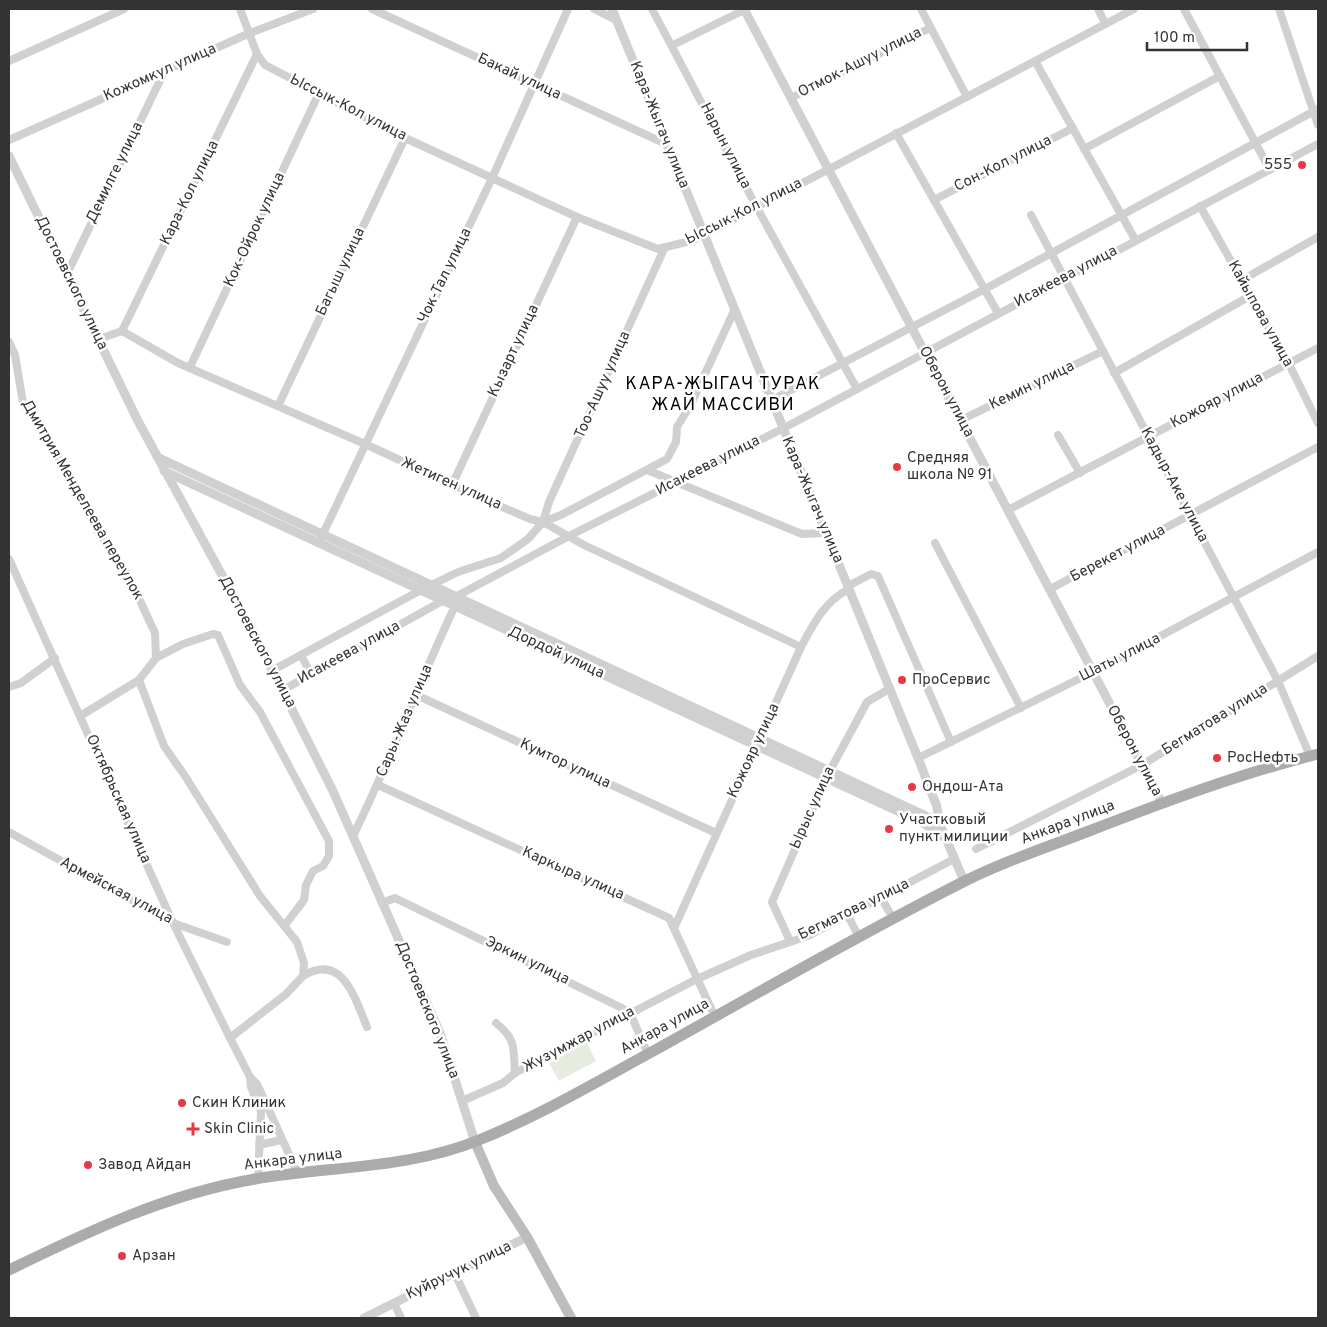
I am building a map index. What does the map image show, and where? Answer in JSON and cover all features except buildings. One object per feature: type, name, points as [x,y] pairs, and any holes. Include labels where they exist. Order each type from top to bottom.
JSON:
[{"type":"main road","name":"Анкара улица","points":[[9,1270],[154,1204],[205,1189],[258,1178],[414,1158],[475,1142],[535,1115],[964,881],[1162,803],[1255,770],[1314,755]]},
{"type":"main road","points":[[475,1142],[494,1186],[528,1237],[571,1318]]},
{"type":"street","points":[[9,61],[124,9]]},
{"type":"street","name":"Ыссык-Кол улица","points":[[240,9],[257,54],[265,65],[405,138],[577,217],[650,246],[664,248],[694,240],[702,234],[1134,9]]},
{"type":"street","name":"Кожомкул улица","points":[[9,140],[250,33],[313,9]]},
{"type":"street","name":"Бакай улица","points":[[372,9],[666,144]]},
{"type":"street","name":"Чок-Тал улица","points":[[321,538],[492,178],[568,9]]},
{"type":"street","points":[[594,9],[616,20]]},
{"type":"street","name":"Кара-Жыгач улица","points":[[612,9],[770,401],[918,758],[938,811],[939,822],[964,881]]},
{"type":"street","name":"Нарын улица","points":[[652,9],[673,45],[756,206],[857,388]]},
{"type":"street","points":[[673,45],[745,9]]},
{"type":"street","name":"Оберон улица","points":[[745,9],[1162,803]]},
{"type":"street","points":[[921,9],[967,96]]},
{"type":"street","points":[[1098,9],[1105,23]]},
{"type":"street","points":[[1184,9],[1270,170]]},
{"type":"street","points":[[1279,9],[1316,110],[1318,125]]},
{"type":"street","name":"Отмок-Ашуу улица","points":[[791,98],[930,28]]},
{"type":"street","name":"Кара-Кол улица","points":[[122,331],[257,54]]},
{"type":"street","points":[[1035,61],[1136,241]]},
{"type":"street","name":"Демилге улица","points":[[67,274],[164,72]]},
{"type":"street","points":[[1084,149],[1220,76]]},
{"type":"street","name":"Кок-Ойрок улица","points":[[190,367],[320,93]]},
{"type":"street","name":"Исакеева улица","points":[[770,401],[912,328],[1316,110]]},
{"type":"street","name":"Сон-Кол улица","points":[[934,200],[1073,128]]},
{"type":"street","points":[[896,133],[998,313]]},
{"type":"street","name":"Багыш улица","points":[[278,406],[405,138]]},
{"type":"street","name":"Исакеева улица","points":[[456,601],[569,536],[782,429],[1318,144]]},
{"type":"street","name":"Достоевского улица","points":[[9,156],[164,471],[273,670],[353,836],[440,1033],[475,1142]]},
{"type":"street","name":"Кайыпова улица","points":[[1200,206],[1289,364],[1318,423]]},
{"type":"street","name":"Кадыр-Аке улица","points":[[1031,216],[1278,681],[1314,755]]},
{"type":"street","name":"Кызарт улица","points":[[452,485],[577,217]]},
{"type":"street","points":[[1242,280],[1318,237]]},
{"type":"street","name":"Тоо-Ашуу улица","points":[[543,522],[549,502],[664,248]]},
{"type":"street","points":[[1114,373],[1250,296]]},
{"type":"street","name":"Исакеева улица","points":[[273,670],[302,657],[432,584],[458,572],[501,558],[528,539],[543,522],[561,515],[667,459],[672,452],[682,416],[691,404],[734,311]]},
{"type":"street","points":[[100,339],[122,331]]},
{"type":"street","name":"Жетиген улица","points":[[122,331],[148,348],[365,444],[452,485],[530,519],[543,522],[584,546],[801,647]]},
{"type":"street","name":"Дмитрия Менделеева переулок","points":[[9,342],[15,355],[23,402],[51,445],[99,533],[128,575],[155,633],[156,658]]},
{"type":"street","name":"Кожояр улица","points":[[1008,510],[1318,348]]},
{"type":"street","name":"Кемин улица","points":[[961,420],[1103,352]]},
{"type":"street","points":[[1058,435],[1080,473]]},
{"type":"street","name":"Берекет улица","points":[[1050,590],[1318,447]]},
{"type":"street","name":"Дордой улица","points":[[157,457],[421,590],[444,600],[456,601]]},
{"type":"street","points":[[164,471],[176,465]]},
{"type":"street","points":[[647,470],[802,534],[826,533]]},
{"type":"street","name":"Дордой улица","points":[[164,471],[432,584],[456,601],[758,742],[828,774],[928,815],[939,822]]},
{"type":"street","points":[[176,492],[179,482],[186,480]]},
{"type":"street","points":[[936,543],[1021,708]]},
{"type":"street","name":"Шаты улица","points":[[918,758],[1093,672],[1318,552]]},
{"type":"street","name":"Октябрьская улица","points":[[9,559],[173,923],[250,1077],[257,1084],[298,1174]]},
{"type":"street","name":"Кожояр улица","points":[[675,926],[801,647],[820,613],[834,597],[848,587],[871,574],[878,576],[951,742]]},
{"type":"street","name":"Исакеева улица","points":[[283,690],[444,600]]},
{"type":"street","name":"Сары-Жаз улица","points":[[353,836],[378,785],[414,694],[456,601]]},
{"type":"street","points":[[80,716],[139,680],[156,658],[183,644],[213,634],[218,635],[240,685],[260,712],[329,841],[329,856],[323,866],[313,871],[306,885],[304,900],[284,925]]},
{"type":"street","name":"Бегматова улица","points":[[976,848],[1142,765],[1318,656]]},
{"type":"street","points":[[302,657],[311,674]]},
{"type":"street","points":[[9,687],[21,683],[55,658]]},
{"type":"street","points":[[139,680],[164,746],[185,776],[260,896],[297,942],[304,963],[303,976]]},
{"type":"street","name":"Ырыс улица","points":[[790,941],[772,902],[828,774],[867,702],[889,689]]},
{"type":"street","name":"Кумтор улица","points":[[414,694],[716,833]]},
{"type":"street","name":"Дордой улица","points":[[828,774],[923,823],[946,838]]},
{"type":"street","name":"Каркыра улица","points":[[378,785],[669,918],[675,926]]},
{"type":"street","points":[[928,815],[938,811]]},
{"type":"street","name":"Армейская улица","points":[[9,832],[173,923],[227,942]]},
{"type":"street","name":"Бегматова улица","points":[[697,979],[790,941],[808,936],[954,859]]},
{"type":"street","name":"Эркин улица","points":[[382,903],[395,898],[630,1013]]},
{"type":"street","points":[[881,898],[894,918]]},
{"type":"street","points":[[848,916],[859,938]]},
{"type":"street","points":[[675,926],[715,1017]]},
{"type":"street","points":[[230,1038],[286,994],[303,976],[314,970],[324,968],[337,974],[348,983],[367,1027]]},
{"type":"street","name":"Жузумжар улица","points":[[462,1101],[503,1083],[515,1073],[697,979]]},
{"type":"street","points":[[630,1013],[648,1054]]},
{"type":"street","points":[[496,1023],[509,1034],[512,1041],[515,1073]]},
{"type":"street","name":"Октябрьская улица","points":[[250,1077],[251,1086],[260,1112],[258,1178]]},
{"type":"street","points":[[259,1145],[281,1140]]},
{"type":"street","name":"Куйручук улица","points":[[364,1318],[528,1237]]},
{"type":"street","points":[[455,1274],[476,1318]]},
{"type":"street","points":[[394,1303],[401,1318]]},
{"type":"shaded area","points":[[587,1043],[596,1061],[559,1081],[549,1063]]},
{"type":"place","name":"555","points":[[1302,165]]},
{"type":"place","name":"Средняя школа № 91","points":[[897,467]]},
{"type":"place","name":"ПроСервис","points":[[902,680]]},
{"type":"place","name":"РосНефть","points":[[1217,758]]},
{"type":"place","name":"Ондош-Ата","points":[[912,787]]},
{"type":"place","name":"Участковый пункт милиции","points":[[889,829]]},
{"type":"place","name":"Скин Клиник","points":[[182,1103]]},
{"type":"place","name":"Skin Clinic","points":[[193,1129]]},
{"type":"place","name":"Завод Айдан","points":[[88,1165]]},
{"type":"place","name":"Арзан","points":[[122,1256]]},
{"type":"district","name":"КАРА-ЖЫГАЧ ТУРАК ЖАЙ МАССИВИ","points":[[723,394]]}]
